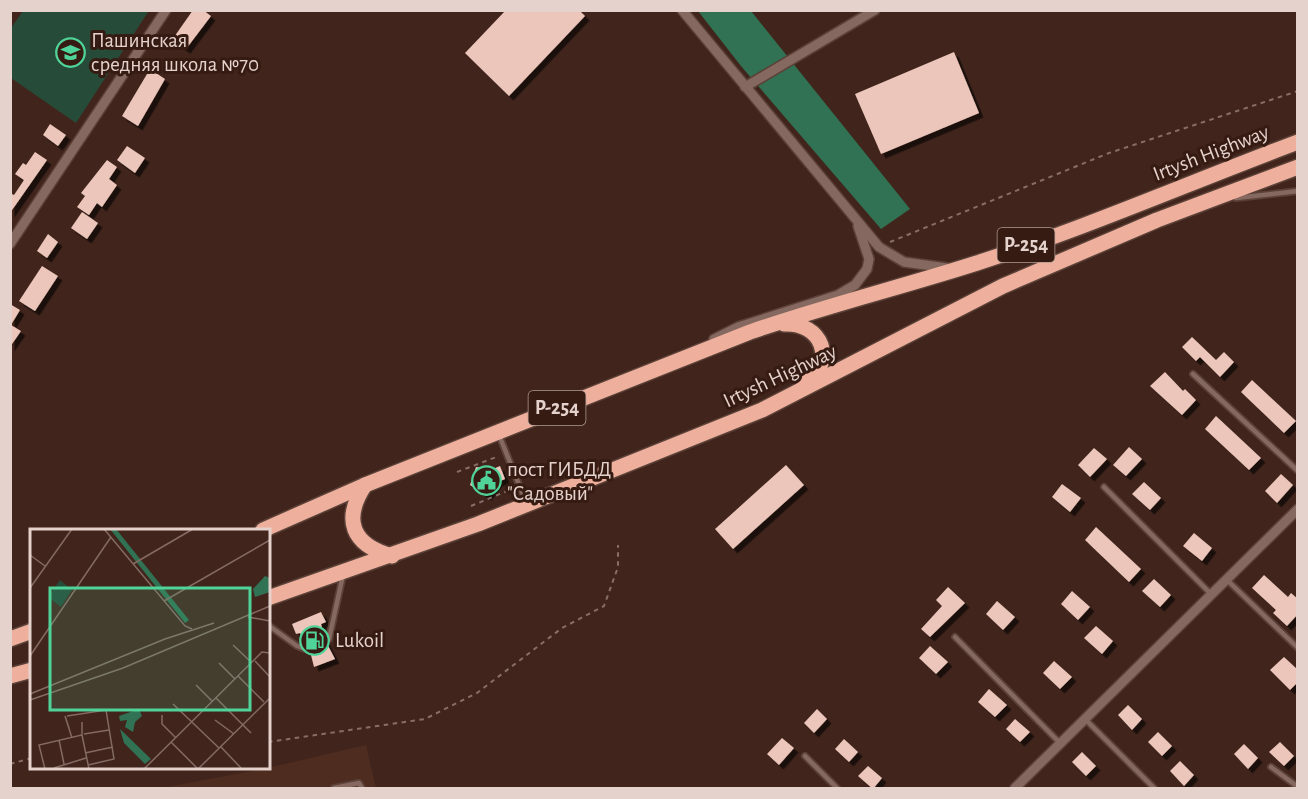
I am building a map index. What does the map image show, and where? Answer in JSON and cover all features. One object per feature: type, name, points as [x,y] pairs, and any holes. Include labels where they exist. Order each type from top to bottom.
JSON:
[{"type":"highway","name":"Irtysh Highway","points":[[267,529],[365,485],[750,332],[813,310],[976,263],[1085,225],[1298,142]]},
{"type":"highway","name":"Irtysh Highway","points":[[270,597],[392,556],[527,505],[779,401],[1003,286],[1157,220],[1298,167]]},
{"type":"highway","points":[[750,332],[796,324],[805,326],[819,340],[822,360],[818,371],[810,381],[779,401]]},
{"type":"highway","points":[[365,485],[356,499],[353,523],[363,543],[373,551],[392,556]]},
{"type":"highway","points":[[10,639],[30,632]]},
{"type":"highway","points":[[10,676],[30,671]]},
{"type":"street","points":[[10,244],[166,10]]},
{"type":"street","points":[[681,10],[879,246],[904,262],[920,266],[950,268],[976,263]]},
{"type":"street","points":[[745,87],[875,10]]},
{"type":"street","points":[[662,366],[738,327],[838,295],[855,285],[867,269],[869,259],[868,248],[852,213]]},
{"type":"street","points":[[1015,789],[1298,509]]},
{"type":"lane","points":[[1210,202],[1264,193],[1298,191]]},
{"type":"lane","points":[[1193,374],[1298,471]]},
{"type":"lane","points":[[498,432],[527,505]]},
{"type":"lane","points":[[1104,488],[1211,594]]},
{"type":"lane","points":[[329,639],[344,573]]},
{"type":"lane","points":[[1226,579],[1298,648]]},
{"type":"lane","points":[[270,627],[304,649]]},
{"type":"lane","points":[[955,637],[1060,743]]},
{"type":"lane","points":[[1085,718],[1154,789]]},
{"type":"lane","points":[[805,756],[837,789]]},
{"type":"lane","points":[[1271,767],[1298,787]]},
{"type":"lane","points":[[334,789],[359,783],[362,789]]},
{"type":"path","points":[[879,246],[1109,153],[1298,91]]},
{"type":"path","points":[[457,472],[506,453]]},
{"type":"path","points":[[471,506],[519,486]]},
{"type":"path","points":[[270,742],[425,719],[477,693],[562,628],[604,606],[618,567],[618,545]]},
{"type":"path","points":[[10,764],[30,759]]},
{"type":"shaded area","points":[[366,745],[376,788],[162,788],[270,769]]},
{"type":"green space","name":"Пашинская средняя школа №70","points":[[23,11],[148,12],[76,123],[11,78],[11,28]]},
{"type":"green space","points":[[698,11],[751,11],[910,209],[881,229],[741,66]]},
{"type":"building","points":[[193,10],[203,10],[211,16],[186,49],[172,40]]},
{"type":"building","points":[[506,10],[579,10],[585,16],[509,96],[465,53]]},
{"type":"building","points":[[954,52],[979,113],[881,154],[855,94]]},
{"type":"building","points":[[150,69],[165,79],[138,126],[122,116]]},
{"type":"building","points":[[50,124],[66,135],[58,146],[43,135]]},
{"type":"building","points":[[127,146],[145,158],[135,173],[117,160]]},
{"type":"building","points":[[35,152],[47,160],[10,213],[10,193],[14,195],[24,180],[15,174],[23,163],[26,165]]},
{"type":"building","points":[[107,160],[117,167],[109,179],[117,185],[102,207],[97,203],[89,215],[77,207],[85,196],[81,193]]},
{"type":"building","points":[[82,212],[98,223],[87,239],[71,228]]},
{"type":"building","points":[[48,234],[58,242],[47,258],[37,251]]},
{"type":"building","points":[[42,266],[58,276],[35,311],[19,301]]},
{"type":"building","points":[[10,304],[20,310],[11,325],[21,331],[10,347]]},
{"type":"building","points":[[1192,337],[1216,360],[1224,352],[1234,362],[1220,377],[1200,357],[1196,361],[1182,347]]},
{"type":"building","points":[[1165,372],[1183,391],[1185,389],[1196,400],[1182,415],[1150,386]]},
{"type":"building","points":[[1252,380],[1296,421],[1284,433],[1241,392]]},
{"type":"building","points":[[1216,416],[1261,458],[1249,470],[1205,429]]},
{"type":"building","points":[[1129,447],[1142,459],[1126,476],[1113,465]]},
{"type":"building","points":[[1094,448],[1107,459],[1090,477],[1078,465]]},
{"type":"building","points":[[786,465],[804,485],[733,549],[715,529]]},
{"type":"building","name":"пост ГИБДД \"Садовый\"","points":[[500,466],[505,479],[498,482],[487,496],[470,485],[476,467],[493,469]]},
{"type":"building","points":[[1281,474],[1293,485],[1277,503],[1265,491]]},
{"type":"building","points":[[1144,482],[1161,498],[1150,510],[1132,494]]},
{"type":"building","points":[[1062,484],[1081,498],[1070,512],[1052,497]]},
{"type":"building","points":[[1096,527],[1141,569],[1129,582],[1085,540]]},
{"type":"building","points":[[1194,533],[1212,548],[1202,561],[1183,546]]},
{"type":"building","points":[[1264,575],[1288,597],[1291,593],[1298,599],[1298,614],[1287,626],[1273,613],[1276,610],[1252,588]]},
{"type":"building","points":[[1154,579],[1171,595],[1160,607],[1142,591]]},
{"type":"building","points":[[948,587],[965,603],[930,637],[921,629],[942,606],[936,600]]},
{"type":"building","points":[[1072,591],[1090,607],[1078,620],[1061,604]]},
{"type":"building","points":[[997,601],[1015,617],[1003,630],[986,614]]},
{"type":"building","points":[[321,612],[326,622],[321,624],[325,640],[335,659],[314,667],[309,647],[300,633],[296,634],[292,624]]},
{"type":"building","points":[[1096,626],[1113,641],[1102,654],[1084,638]]},
{"type":"building","points":[[930,646],[948,662],[936,674],[919,658]]},
{"type":"building","points":[[1284,657],[1298,670],[1298,682],[1290,690],[1270,670]]},
{"type":"building","points":[[1054,661],[1072,677],[1060,689],[1043,673]]},
{"type":"building","points":[[989,689],[1007,705],[995,717],[978,702]]},
{"type":"building","points":[[1128,705],[1142,719],[1132,730],[1118,715]]},
{"type":"building","points":[[817,709],[827,719],[814,733],[804,723]]},
{"type":"building","points":[[1015,719],[1030,732],[1020,742],[1006,729]]},
{"type":"building","points":[[1158,732],[1172,746],[1162,756],[1148,742]]},
{"type":"building","points":[[782,738],[794,748],[779,765],[767,754]]},
{"type":"building","points":[[844,739],[858,752],[849,762],[835,749]]},
{"type":"building","points":[[1280,742],[1294,756],[1284,766],[1269,752]]},
{"type":"building","points":[[1244,744],[1258,758],[1248,769],[1234,754]]},
{"type":"building","points":[[1082,752],[1096,766],[1086,776],[1072,762]]},
{"type":"building","points":[[1180,761],[1194,775],[1184,786],[1170,771]]},
{"type":"building","points":[[868,766],[882,778],[873,789],[858,776]]},
{"type":"place","name":"Пашинская средняя школа №70","points":[[70,52]]},
{"type":"place","name":"пост ГИБДД \"Садовый\"","points":[[486,481]]},
{"type":"place","name":"Lukoil","points":[[314,640]]}]
